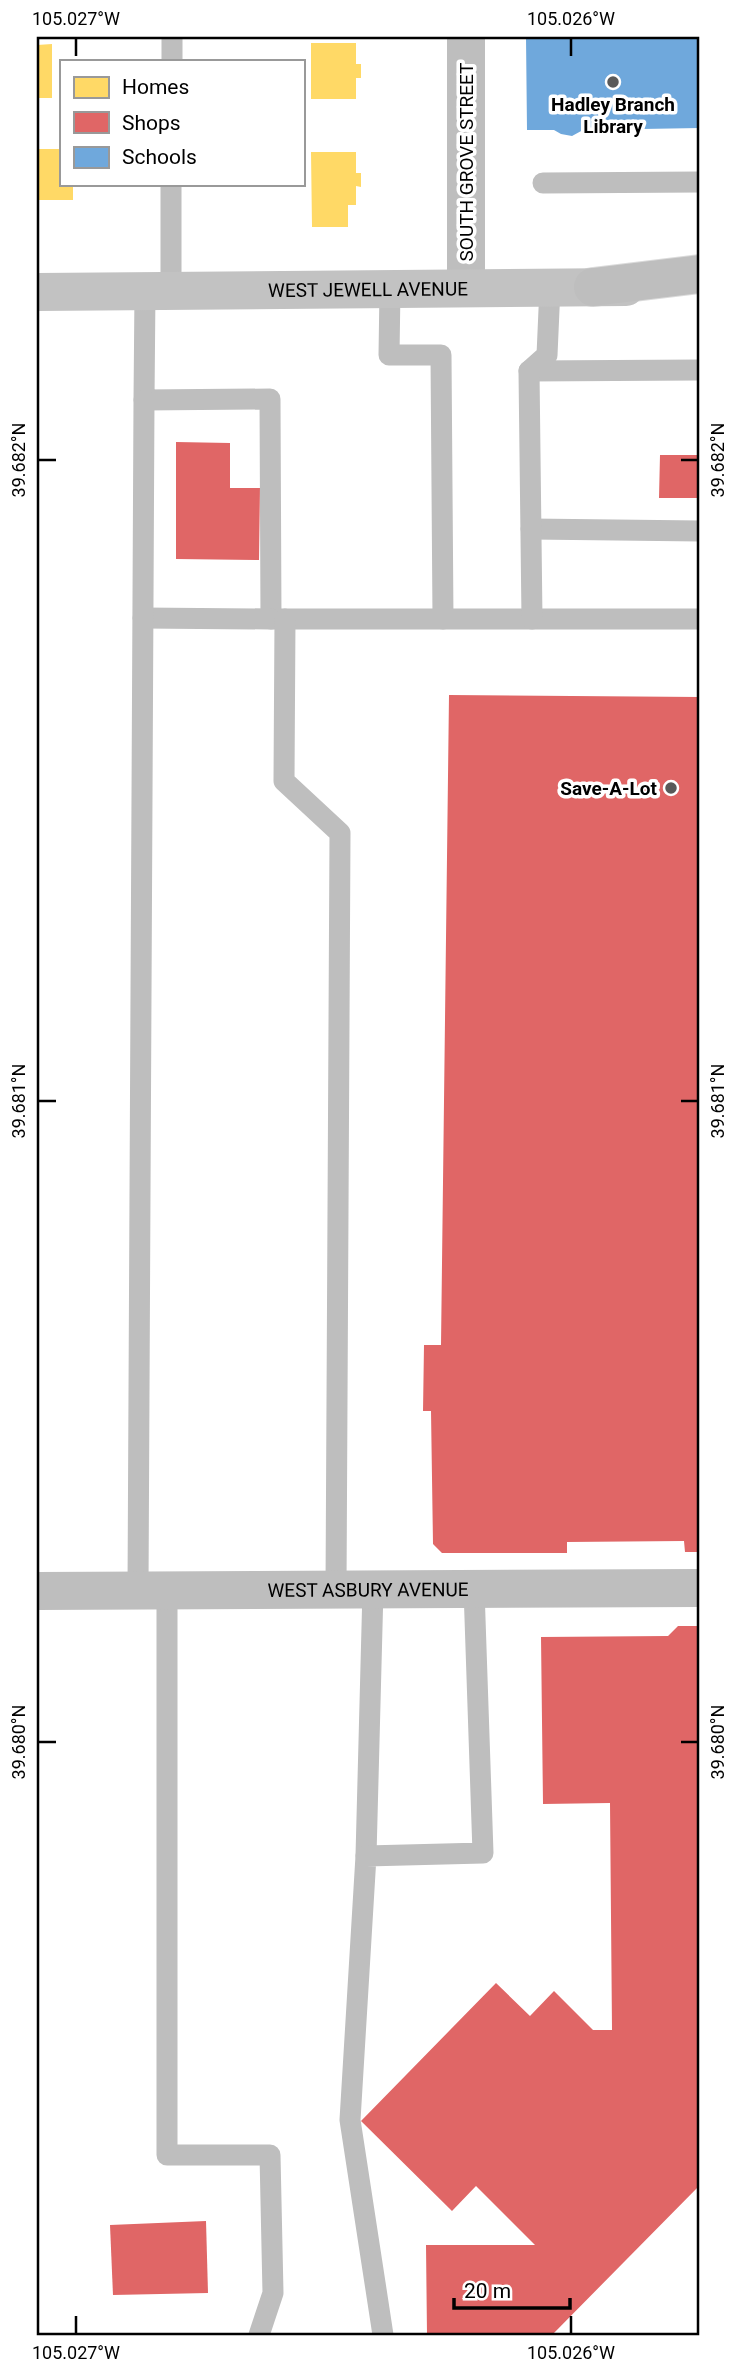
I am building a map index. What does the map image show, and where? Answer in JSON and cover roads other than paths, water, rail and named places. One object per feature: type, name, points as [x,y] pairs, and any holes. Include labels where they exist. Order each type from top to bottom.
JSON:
[{"type":"main road","name":"WEST JEWELL AVENUE","points":[[37,292],[700,286]]},
{"type":"street","name":"SOUTH GROVE STREET","points":[[466,37],[466,288]]},
{"type":"street","points":[[593,287],[700,274]]},
{"type":"street","name":"WEST ASBURY AVENUE","points":[[37,1591],[700,1588]]},
{"type":"lane","points":[[172,37],[172,60]]},
{"type":"lane","points":[[543,183],[700,182]]},
{"type":"lane","points":[[171,186],[144,400],[143,618],[152,1590],[167,2155],[270,2155],[273,2293],[258,2335]]},
{"type":"lane","points":[[531,619],[529,372],[547,355],[550,288]]},
{"type":"lane","points":[[390,289],[389,355],[441,355],[443,619]]},
{"type":"lane","points":[[529,372],[700,370]]},
{"type":"lane","points":[[144,400],[270,399],[284,781],[340,832],[355,1590],[366,1856],[350,2119],[383,2335]]},
{"type":"lane","points":[[531,529],[700,531]]},
{"type":"lane","points":[[143,618],[700,619]]},
{"type":"lane","points":[[366,1856],[483,1853],[474,1588]]},
{"type":"place","name":"Hadley Branch Library","points":[[613,82]]},
{"type":"place","name":"Save-A-Lot","points":[[671,788]]}]
